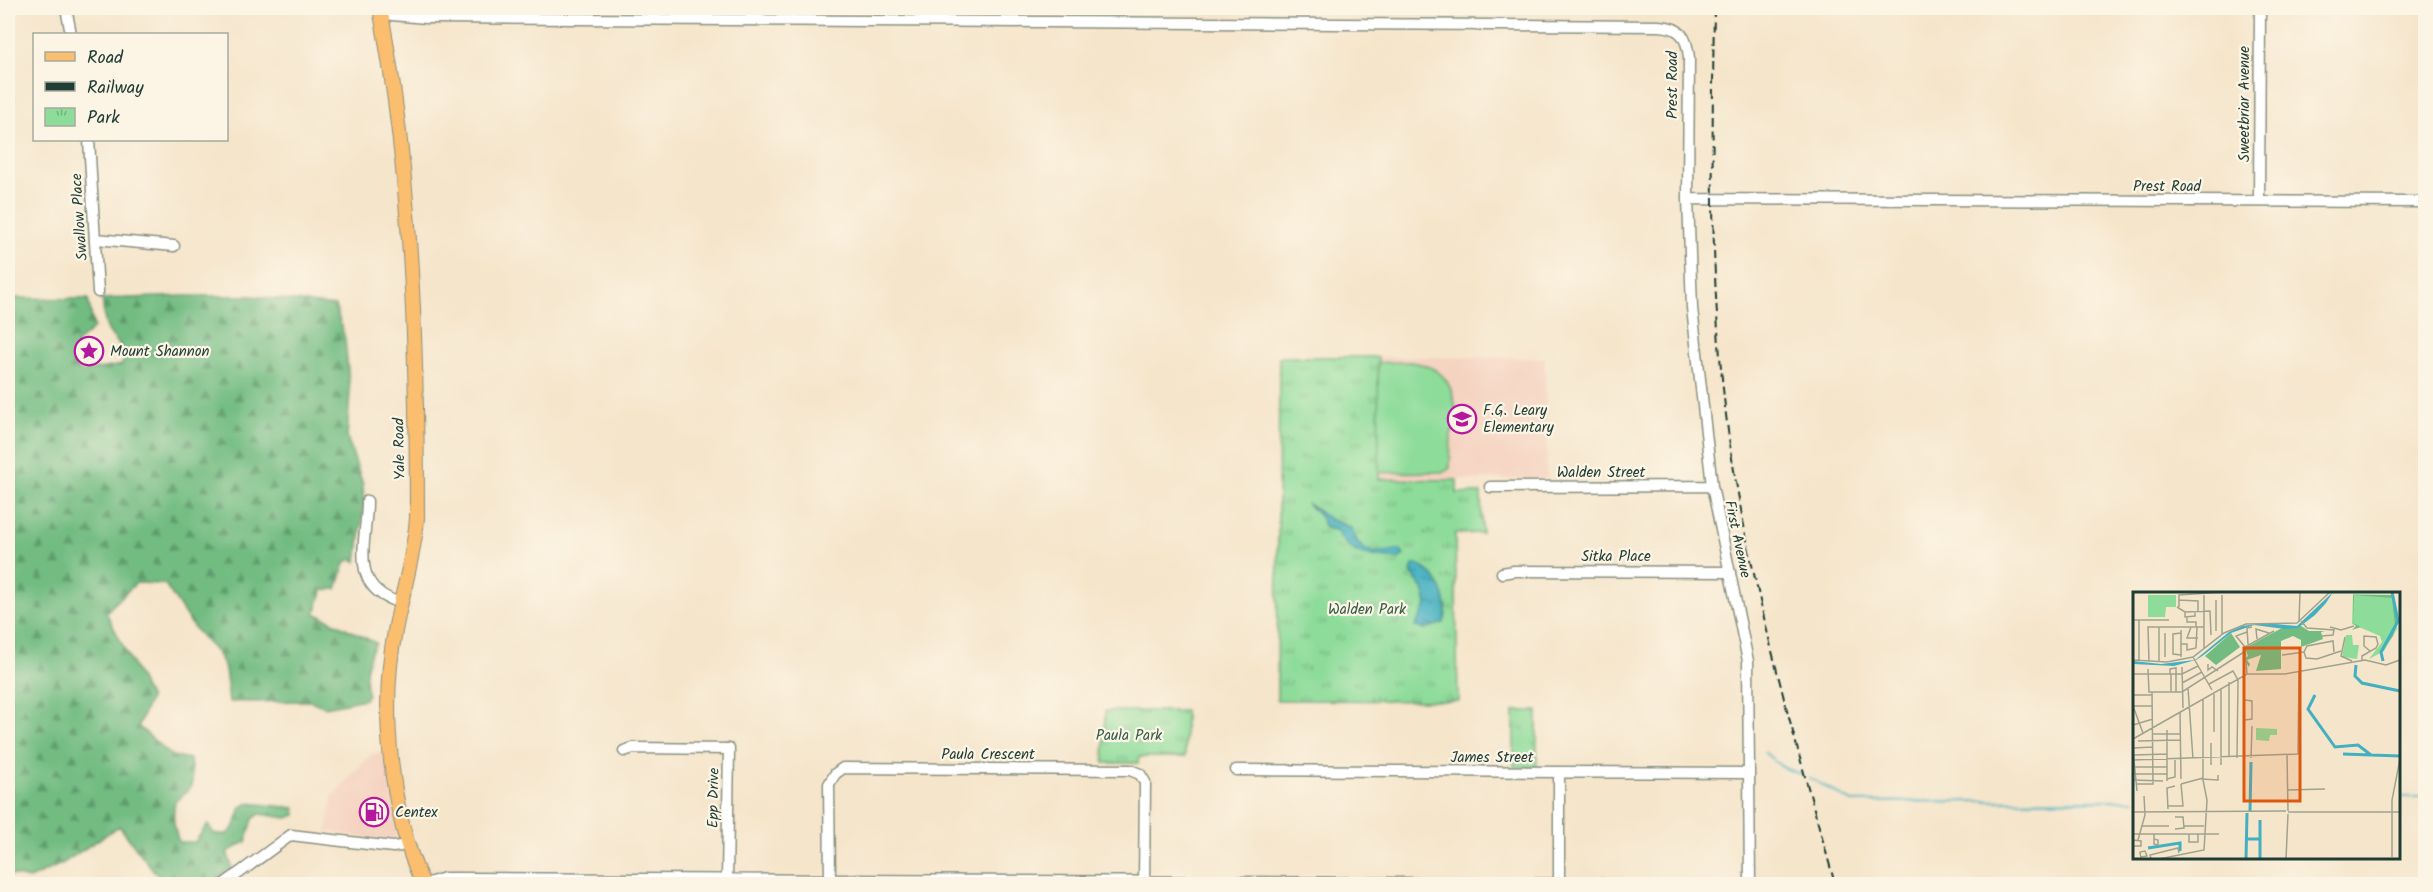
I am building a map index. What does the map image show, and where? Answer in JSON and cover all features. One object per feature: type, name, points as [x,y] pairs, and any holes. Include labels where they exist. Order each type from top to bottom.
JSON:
[{"type":"main road","name":"Yale Road","points":[[380,11],[396,112],[414,305],[417,518],[413,549],[392,649],[389,702],[397,796],[407,845],[424,885]]},
{"type":"street","points":[[66,8],[71,33]]},
{"type":"street","name":"Sweetbriar Avenue","points":[[2259,201],[2260,8]]},
{"type":"street","name":"Prest Road","points":[[380,11],[450,18],[1669,26],[1684,34],[1687,42],[1688,199],[2426,202]]},
{"type":"street","name":"Swallow Place","points":[[89,141],[98,292]]},
{"type":"street","name":"First Avenue","points":[[1688,199],[1692,308],[1712,486],[1748,661],[1750,885]]},
{"type":"street","points":[[96,239],[174,246]]},
{"type":"street","name":"Walden Street","points":[[1490,487],[1712,486]]},
{"type":"street","points":[[367,501],[362,562],[373,587],[383,596],[401,603]]},
{"type":"street","name":"Sitka Place","points":[[1502,573],[1514,571],[1730,572]]},
{"type":"street","name":"Epp Drive","points":[[624,751],[633,748],[729,749],[727,880]]},
{"type":"street","name":"Paula Crescent","points":[[830,880],[829,784],[834,774],[843,768],[1130,770],[1140,774],[1145,782],[1144,883]]},
{"type":"street","name":"James Street","points":[[1236,770],[1748,773]]},
{"type":"street","points":[[1559,772],[1559,884]]},
{"type":"street","points":[[224,885],[291,835],[393,847],[407,845]]},
{"type":"street","points":[[424,885],[445,878],[1602,885]]},
{"type":"shaded area","name":"F.G. Leary Elementary","points":[[1378,357],[1545,358],[1547,479],[1379,479]]},
{"type":"shaded area","points":[[386,753],[398,835],[387,841],[327,832],[332,796],[372,754]]},
{"type":"green space","points":[[251,296],[335,306],[345,339],[350,392],[347,437],[363,485],[364,505],[357,562],[351,559],[345,563],[337,589],[323,590],[315,613],[376,643],[367,668],[366,689],[368,694],[365,699],[325,707],[311,701],[229,702],[225,669],[218,654],[194,628],[165,584],[136,583],[106,612],[150,699],[138,726],[172,756],[190,759],[192,784],[175,802],[174,807],[174,822],[179,842],[195,842],[208,824],[214,834],[228,834],[235,826],[241,807],[249,803],[295,808],[296,815],[287,818],[260,814],[253,819],[246,842],[227,852],[232,867],[210,884],[164,884],[119,826],[63,863],[29,879],[8,874],[8,298],[88,299],[94,328],[78,342],[73,362],[81,372],[122,365],[124,353],[107,328],[102,299]]},
{"type":"green space","name":"Walden Park","points":[[1279,357],[1378,357],[1379,479],[1457,480],[1457,493],[1481,493],[1482,533],[1455,534],[1458,701],[1277,700]]},
{"type":"green space","points":[[1410,362],[1434,369],[1442,375],[1452,392],[1459,427],[1451,432],[1450,468],[1444,472],[1353,473],[1346,363]]},
{"type":"green space","name":"Paula Park","points":[[1105,711],[1185,711],[1185,757],[1139,757],[1138,763],[1104,763]]},
{"type":"green space","points":[[1514,711],[1537,711],[1537,767],[1514,767]]},
{"type":"water","points":[[1307,503],[1331,520],[1350,527],[1359,544],[1368,551],[1400,550],[1404,555],[1399,559],[1371,556],[1355,551],[1342,540],[1336,530],[1325,528],[1321,518]]},
{"type":"water","points":[[1417,564],[1437,581],[1446,606],[1444,623],[1425,629],[1415,627],[1427,604],[1423,589],[1411,572],[1413,565]]},
{"type":"waterway","points":[[1764,752],[1782,767],[1800,774]]},
{"type":"waterway","points":[[1810,778],[1852,802],[2133,800]]},
{"type":"waterway","points":[[2400,797],[2426,797]]},
{"type":"railway","points":[[1714,8],[1715,286],[1731,452],[1763,616],[1835,884]]},
{"type":"place","name":"Mount Shannon","points":[[89,351]]},
{"type":"place","name":"F.G. Leary Elementary","points":[[1462,419]]},
{"type":"place","name":"Centex","points":[[374,812]]}]
